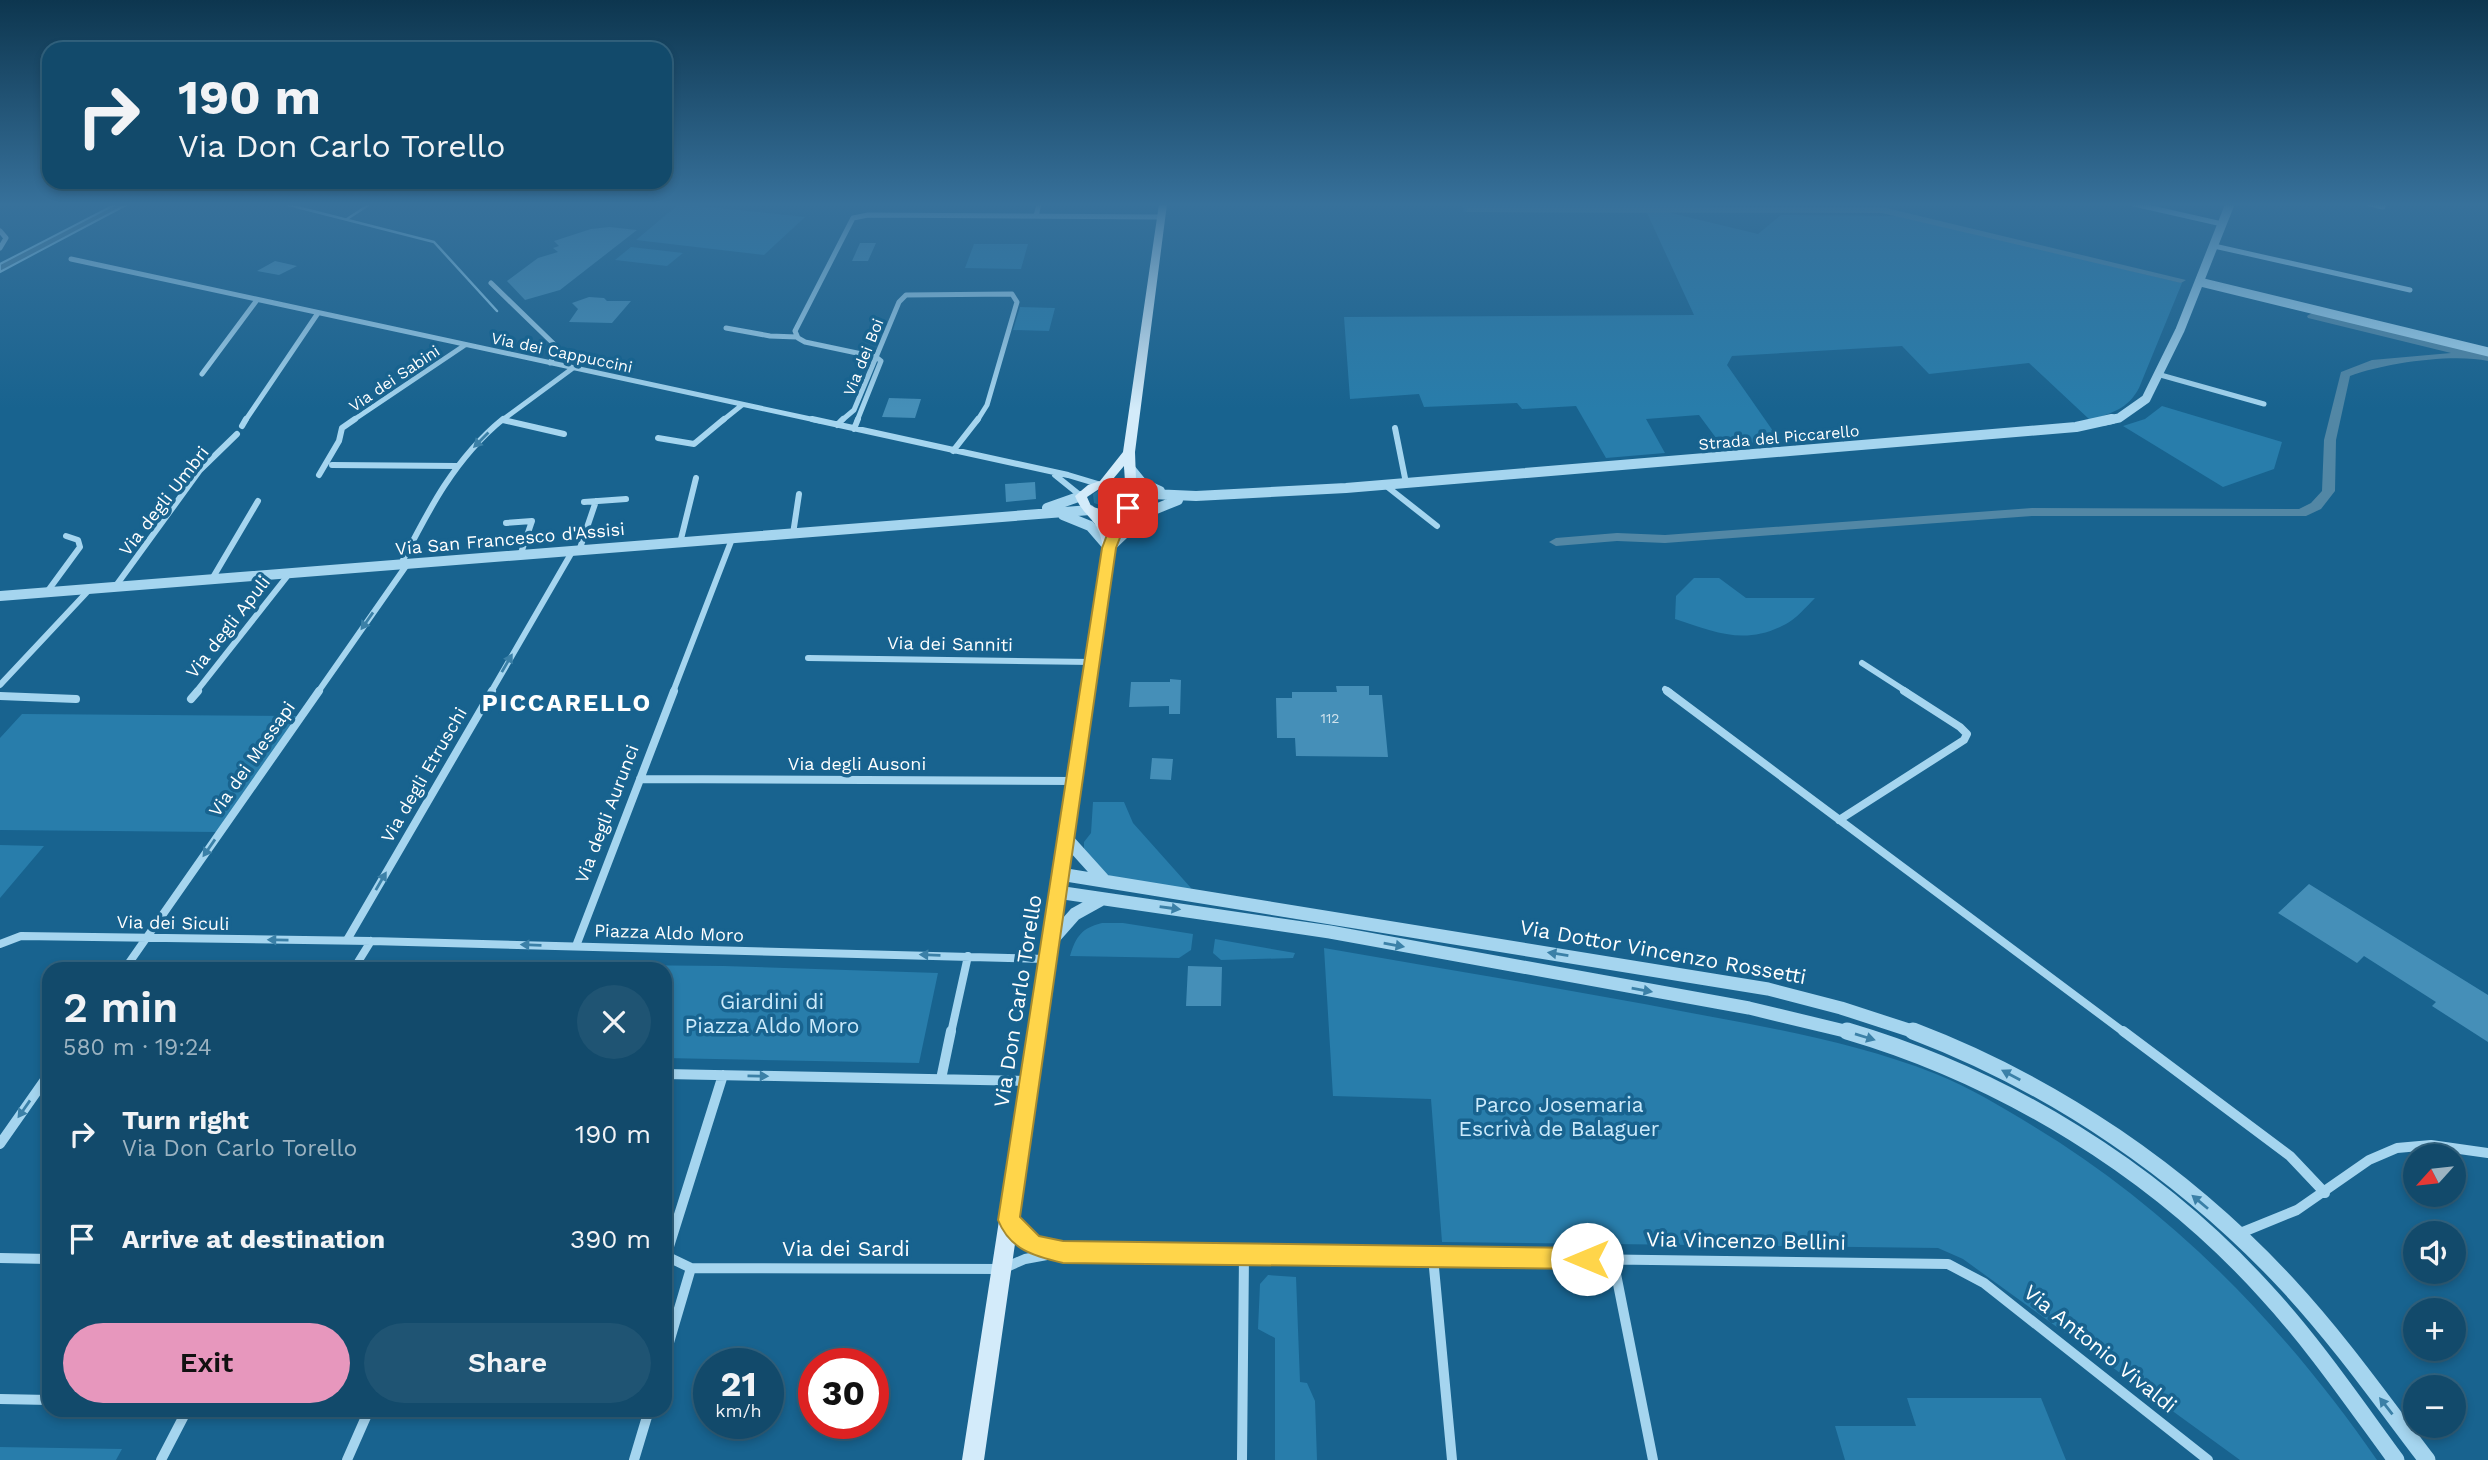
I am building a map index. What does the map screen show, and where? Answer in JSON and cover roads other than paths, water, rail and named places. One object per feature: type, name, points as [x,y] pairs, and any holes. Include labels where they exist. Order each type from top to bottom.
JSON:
[{"type":"main road","name":"Via Don Carlo Torello","points":[[973,1460],[1109,548],[1121,517],[1135,500],[1129,453],[1154,272]]},
{"type":"main road","points":[[1109,548],[1109,535],[1091,510],[1083,504],[1081,496],[1101,483],[1129,453]]},
{"type":"main road","points":[[1101,483],[1122,484],[1132,490]]},
{"type":"main road","points":[[1091,510],[1108,514],[1129,507]]},
{"type":"street","name":"Via dei Cappuccini","points":[[127,272],[1101,483]]},
{"type":"street","points":[[797,337],[798,322],[824,272]]},
{"type":"street","name":"Strada del Piccarello","points":[[1129,507],[1196,496],[1384,485],[2090,425],[2119,418],[2146,399],[2204,272]]},
{"type":"street","points":[[2330,272],[2410,290]]},
{"type":"street","points":[[2200,282],[2488,352]]},
{"type":"street","points":[[491,283],[558,348],[550,363]]},
{"type":"street","name":"Via dei Boi","points":[[854,429],[899,302],[906,295],[1012,294],[1017,299],[987,405],[975,425],[953,450]]},
{"type":"street","points":[[202,374],[257,300]]},
{"type":"street","points":[[242,426],[318,313]]},
{"type":"street","points":[[726,328],[770,336],[797,337],[805,342],[879,359]]},
{"type":"street","name":"Via dei Sabini","points":[[319,475],[339,441],[341,428],[466,345]]},
{"type":"street","name":"Via dei Boi","points":[[837,425],[853,413],[879,359]]},
{"type":"street","name":"Via dei Messapi","points":[[130,962],[403,566],[438,492],[456,466],[486,433],[573,368]]},
{"type":"street","points":[[2157,374],[2264,404]]},
{"type":"street","points":[[658,438],[686,444],[697,443],[742,405]]},
{"type":"street","points":[[503,420],[564,434]]},
{"type":"street","points":[[1395,428],[1406,483]]},
{"type":"street","name":"Via degli Umbri","points":[[116,587],[201,470],[237,434]]},
{"type":"street","points":[[332,465],[456,466]]},
{"type":"street","points":[[1129,467],[1146,485],[1172,499]]},
{"type":"street","name":"Via dei Cappuccini","points":[[1048,472],[1065,481],[1081,496]]},
{"type":"street","points":[[680,543],[696,478]]},
{"type":"street","points":[[1384,485],[1437,526]]},
{"type":"street","name":"Strada del Piccarello","points":[[1132,490],[1172,499]]},
{"type":"street","points":[[793,534],[799,494]]},
{"type":"street","name":"Via San Francesco d'Assisi","points":[[1023,516],[1081,496]]},
{"type":"street","points":[[584,502],[626,499]]},
{"type":"street","name":"Strada del Piccarello","points":[[1109,548],[1140,517],[1172,499]]},
{"type":"street","points":[[212,579],[258,501]]},
{"type":"street","name":"Via degli Etruschi","points":[[347,940],[575,552],[596,501]]},
{"type":"street","name":"Via San Francesco d'Assisi","points":[[0,596],[1091,510]]},
{"type":"street","name":"Via San Francesco d'Assisi","points":[[1048,513],[1072,517],[1090,526],[1109,548]]},
{"type":"street","points":[[506,523],[533,521],[519,557]]},
{"type":"street","points":[[47,592],[80,547],[78,540],[66,536]]},
{"type":"street","name":"Via degli Aurunci","points":[[576,946],[732,539]]},
{"type":"street","name":"Via degli Apuli","points":[[191,699],[289,574]]},
{"type":"street","points":[[0,685],[90,589]]},
{"type":"street","name":"Via dei Sanniti","points":[[807,658],[1092,662]]},
{"type":"street","points":[[1839,820],[1964,740],[1967,734],[1960,726],[1862,663]]},
{"type":"street","points":[[1665,689],[2290,1156],[2325,1192]]},
{"type":"street","points":[[0,696],[76,699]]},
{"type":"street","name":"Via degli Ausoni","points":[[640,779],[1075,781]]},
{"type":"street","points":[[1066,838],[1103,880]]},
{"type":"street","name":"Via Dottor Vincenzo Rossetti","points":[[1060,874],[1768,989],[1872,1017],[1959,1050],[2050,1097],[2149,1162],[2237,1234],[2314,1315],[2427,1460]]},
{"type":"street","points":[[1057,892],[1259,920],[1766,1012],[1876,1040],[1959,1072],[2022,1104],[2080,1139],[2140,1180],[2218,1244],[2265,1290],[2294,1325],[2396,1460]]},
{"type":"street","points":[[1048,950],[1075,914],[1102,899]]},
{"type":"street","name":"Via dei Siculi","points":[[0,944],[21,936],[347,940]]},
{"type":"street","name":"Piazza Aldo Moro","points":[[347,940],[968,956],[1048,950]]},
{"type":"street","points":[[359,962],[371,941]]},
{"type":"street","points":[[941,1079],[968,956]]},
{"type":"street","points":[[672,1074],[1029,1081]]},
{"type":"street","points":[[672,1237],[723,1075]]},
{"type":"street","points":[[0,1144],[42,1084]]},
{"type":"street","points":[[2237,1234],[2266,1224],[2325,1192],[2363,1163],[2399,1148],[2427,1145],[2488,1153]]},
{"type":"street","name":"Via Vincenzo Bellini","points":[[1009,1220],[1023,1238],[1034,1245],[1063,1252]]},
{"type":"street","name":"Via Vincenzo Bellini","points":[[1002,1269],[1025,1259],[1063,1252],[1930,1262],[1948,1264],[1966,1271]]},
{"type":"street","points":[[1242,1460],[1244,1255]]},
{"type":"street","points":[[1433,1257],[1452,1460]]},
{"type":"street","points":[[0,1258],[42,1259]]},
{"type":"street","points":[[672,1259],[691,1268],[672,1332]]},
{"type":"street","points":[[1613,1259],[1653,1460]]},
{"type":"street","name":"Via dei Sardi","points":[[691,1268],[1002,1269]]},
{"type":"street","name":"Via Antonio Vivaldi","points":[[1966,1271],[1994,1290],[2208,1460]]},
{"type":"street","points":[[0,1399],[42,1400]]},
{"type":"street","points":[[161,1460],[183,1417]]},
{"type":"street","points":[[346,1460],[366,1417]]},
{"type":"street","points":[[634,1460],[647,1417]]},
{"type":"waterway","points":[[462,272],[497,311]]},
{"type":"waterway","points":[[2147,272],[2181,280]]},
{"type":"waterway","points":[[2312,316],[2472,354]]},
{"type":"waterway","points":[[1556,542],[1617,537],[1665,539],[2032,512],[2301,513],[2316,506],[2328,491],[2330,440],[2345,374],[2372,363],[2472,354]]},
{"type":"waterway","points":[[2472,354],[2488,358]]},
{"type":"district","name":"PICCARELLO","points":[[567,703]]},
{"type":"park label","name":"Giardini di Piazza Aldo Moro","points":[[772,1014]]},
{"type":"park label","name":"Parco Josemaria Escrivà de Balaguer","points":[[1559,1117]]}]
